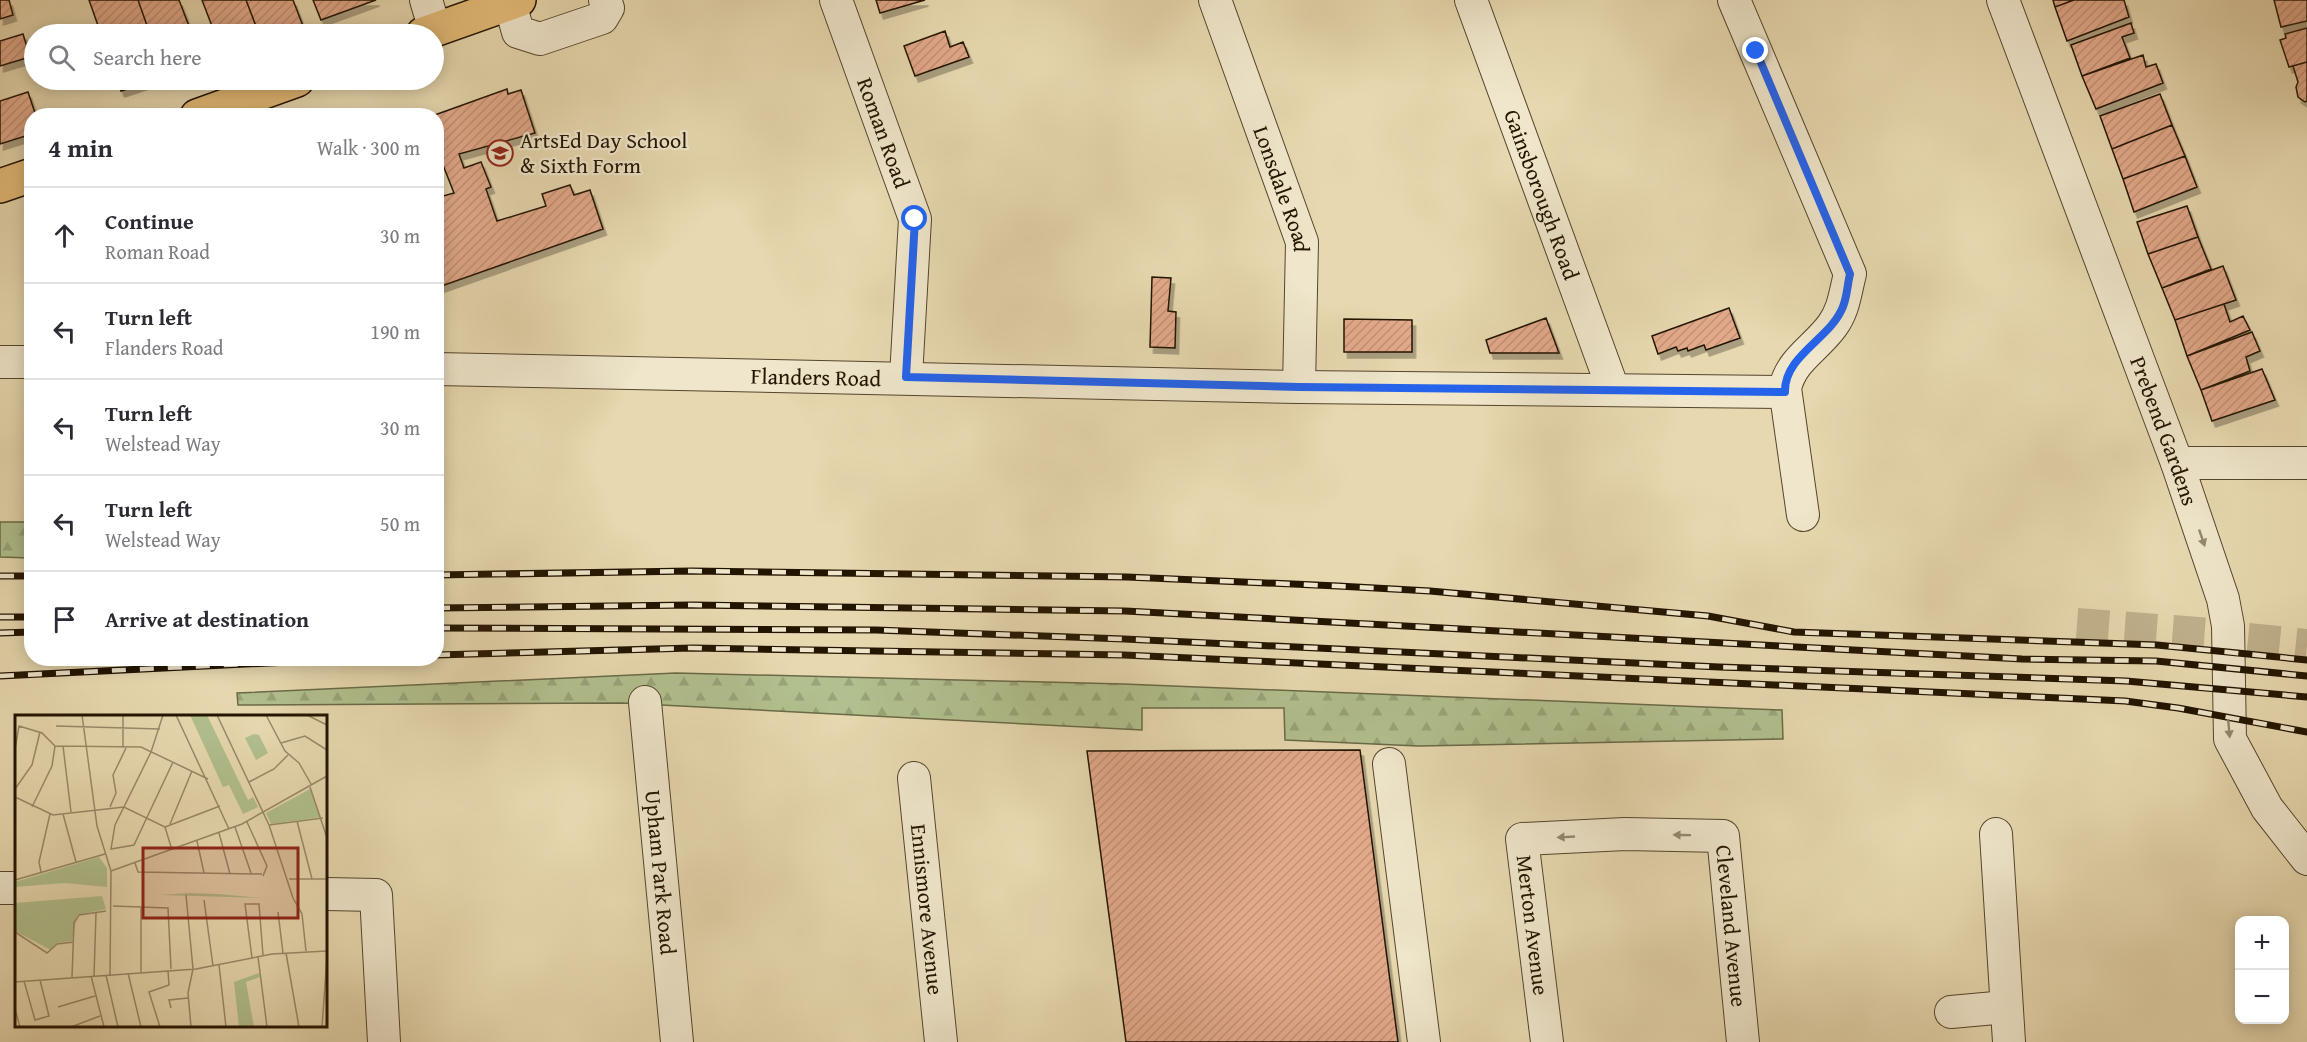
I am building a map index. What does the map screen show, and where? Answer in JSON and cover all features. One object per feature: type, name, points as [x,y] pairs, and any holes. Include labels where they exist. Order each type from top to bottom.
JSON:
[{"type":"main road","points":[[428,22],[514,2]]},
{"type":"main road","points":[[219,108],[269,90]]},
{"type":"main road","points":[[0,186],[24,178]]},
{"type":"street","points":[[514,2],[518,32],[540,39],[602,18],[608,8],[606,0]]},
{"type":"street","name":"Roman Road","points":[[836,0],[915,219],[906,377]]},
{"type":"street","name":"Lonsdale Road","points":[[1215,0],[1302,242],[1299,387]]},
{"type":"street","name":"Gainsborough Road","points":[[1471,0],[1612,389]]},
{"type":"street","points":[[1734,0],[1850,274],[1842,310],[1831,328],[1797,360],[1788,375],[1781,402],[1803,515]]},
{"type":"street","name":"Prebend Gardens","points":[[2003,0],[2177,462],[2223,599],[2230,636],[2230,739],[2267,808],[2307,859]]},
{"type":"street","points":[[0,362],[24,362]]},
{"type":"street","name":"Flanders Road","points":[[444,369],[1299,387],[1612,389],[1781,402]]},
{"type":"street","points":[[2177,462],[2307,463]]},
{"type":"street","name":"Upham Park Road","points":[[645,702],[677,1042]]},
{"type":"street","points":[[1389,764],[1424,1042]]},
{"type":"street","name":"Ennismore Avenue","points":[[914,778],[941,1042]]},
{"type":"street","name":"Merton Avenue","points":[[1547,1042],[1522,839],[1625,834]]},
{"type":"street","name":"Cleveland Avenue","points":[[1625,834],[1723,836],[1743,1042]]},
{"type":"street","points":[[1996,834],[2009,1042]]},
{"type":"street","points":[[327,894],[376,895],[384,1042]]},
{"type":"street","points":[[1952,1012],[2006,1007]]},
{"type":"green space","points":[[0,522],[24,522],[24,558],[0,557]]},
{"type":"green space","points":[[676,673],[1123,684],[1782,710],[1783,739],[1418,746],[1285,740],[1284,708],[1142,708],[1142,730],[622,703],[238,705],[237,693]]},
{"type":"building","points":[[0,0],[9,0],[13,15],[0,19]]},
{"type":"building","points":[[89,0],[138,0],[146,24],[97,24]]},
{"type":"building","points":[[138,0],[179,0],[188,24],[146,24]]},
{"type":"building","points":[[202,0],[246,0],[255,24],[211,24]]},
{"type":"building","points":[[246,0],[293,0],[302,24],[255,24]]},
{"type":"building","points":[[313,0],[376,0],[321,20]]},
{"type":"building","points":[[876,0],[925,0],[880,13]]},
{"type":"building","points":[[2053,0],[2074,0],[2055,7]]},
{"type":"building","points":[[2074,0],[2124,0],[2129,17],[2067,41],[2055,7]]},
{"type":"building","points":[[2274,0],[2307,0],[2307,21],[2281,27]]},
{"type":"building","points":[[2131,23],[2134,33],[2122,37],[2130,58],[2082,76],[2071,45]]},
{"type":"building","points":[[2307,28],[2307,62],[2289,67],[2280,40],[2286,38],[2285,34]]},
{"type":"building","points":[[945,31],[950,47],[963,42],[969,57],[915,76],[904,46]]},
{"type":"building","points":[[23,34],[24,59],[0,66],[0,41]]},
{"type":"building","points":[[2143,55],[2146,67],[2156,64],[2163,83],[2096,109],[2082,76]]},
{"type":"building","points":[[2307,62],[2307,101],[2305,102],[2298,97],[2296,87],[2298,82],[2293,66]]},
{"type":"building","points":[[507,89],[508,94],[521,90],[535,133],[459,154],[464,168],[481,162],[491,187],[486,189],[497,221],[546,206],[542,194],[570,185],[574,195],[590,190],[603,229],[444,285],[444,196],[454,193],[444,168],[444,112]]},
{"type":"building","points":[[28,92],[33,108],[24,108],[24,136],[0,144],[0,101]]},
{"type":"building","points":[[2160,94],[2172,125],[2112,149],[2100,116]]},
{"type":"building","points":[[2172,125],[2185,156],[2123,179],[2112,149]]},
{"type":"building","points":[[2185,156],[2197,187],[2134,212],[2123,179]]},
{"type":"building","points":[[2187,206],[2198,237],[2148,254],[2137,222]]},
{"type":"building","points":[[2198,237],[2211,269],[2162,288],[2148,254]]},
{"type":"building","points":[[2223,266],[2236,300],[2175,320],[2162,288]]},
{"type":"building","points":[[1152,277],[1171,278],[1168,311],[1176,312],[1175,348],[1150,347]]},
{"type":"building","points":[[2224,304],[2230,322],[2243,316],[2250,330],[2187,356],[2175,320]]},
{"type":"building","points":[[1729,308],[1740,338],[1706,350],[1704,345],[1688,351],[1687,348],[1678,351],[1676,347],[1658,354],[1652,336]]},
{"type":"building","points":[[1546,318],[1559,353],[1490,353],[1486,340]]},
{"type":"building","points":[[1344,319],[1412,320],[1412,352],[1344,352]]},
{"type":"building","points":[[2252,332],[2260,351],[2246,357],[2250,371],[2201,390],[2187,356]]},
{"type":"building","points":[[2262,369],[2275,400],[2212,421],[2201,390]]},
{"type":"building","points":[[1360,750],[1398,1042],[1126,1042],[1087,751]]},
{"type":"tunnel","points":[[2077,624],[2213,634]]},
{"type":"tunnel","points":[[2248,639],[2307,645]]},
{"type":"railway","points":[[444,575],[692,571],[1127,577],[1338,586],[1430,591],[1708,616],[1794,632],[2157,645],[2307,660]]},
{"type":"railway","points":[[0,576],[24,576]]},
{"type":"railway","points":[[444,608],[692,605],[1125,611],[2022,659],[2156,661],[2307,676]]},
{"type":"railway","points":[[0,617],[24,617]]},
{"type":"railway","points":[[444,628],[876,630],[1124,639],[1719,667],[2126,681],[2307,697]]},
{"type":"railway","points":[[0,633],[24,632]]},
{"type":"railway","points":[[444,655],[692,648],[1124,655],[2125,701],[2178,708],[2307,732]]},
{"type":"railway","points":[[0,676],[206,666]]},
{"type":"place","name":"ArtsEd Day School & Sixth Form","points":[[500,153]]},
{"type":"route","points":[[915,219],[906,377],[1299,387],[1785,392],[1788,375],[1797,360],[1831,328],[1842,310],[1850,274],[1756,51]]}]
